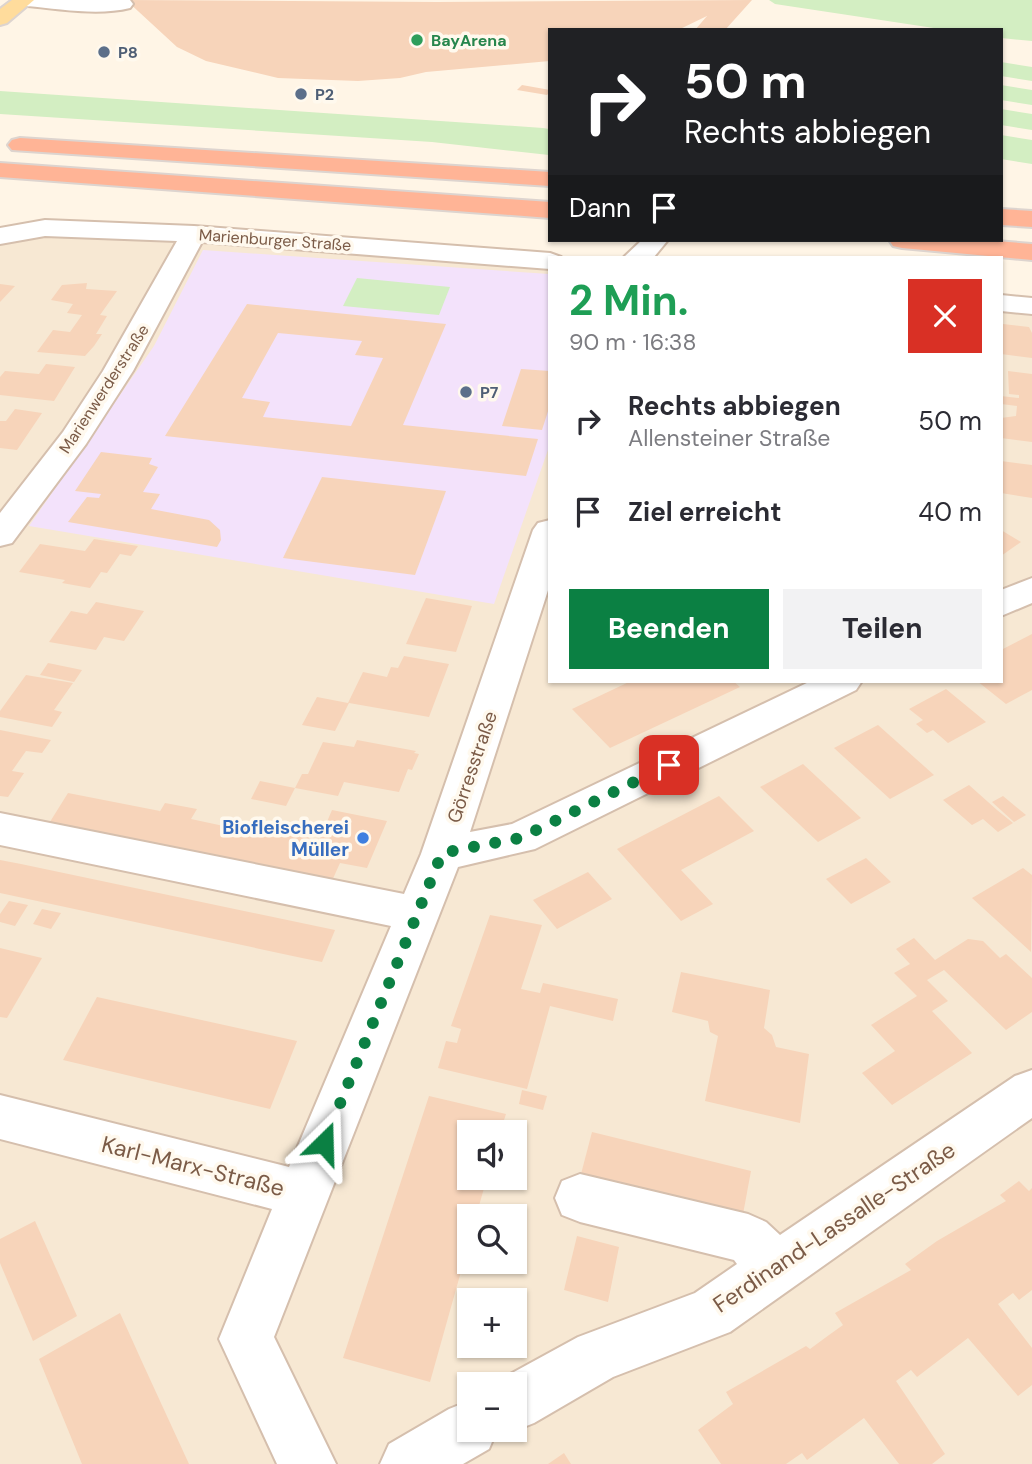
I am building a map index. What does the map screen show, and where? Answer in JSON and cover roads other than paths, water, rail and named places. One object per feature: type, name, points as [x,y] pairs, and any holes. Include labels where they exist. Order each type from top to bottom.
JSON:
[{"type":"highway","points":[[0,127],[242,143],[495,175]]},
{"type":"highway","points":[[0,144],[548,179]]},
{"type":"highway","points":[[0,170],[548,210]]},
{"type":"highway","points":[[0,184],[330,193]]},
{"type":"highway","points":[[1003,217],[1032,219]]},
{"type":"highway","points":[[924,242],[1032,252]]},
{"type":"main road","points":[[0,19],[25,0]]},
{"type":"street","points":[[25,0],[91,5],[123,4]]},
{"type":"street","name":"Marienburger Straße","points":[[0,236],[45,228],[194,234],[548,261]]},
{"type":"street","name":"Marienwerderstraße","points":[[0,536],[75,437],[118,371],[194,234]]},
{"type":"street","points":[[638,256],[654,242]]},
{"type":"street","points":[[1003,303],[1032,306]]},
{"type":"street","name":"Görresstraße","points":[[303,1194],[442,853],[548,536]]},
{"type":"street","points":[[1003,603],[1032,589]]},
{"type":"street","points":[[442,853],[520,838],[839,683]]},
{"type":"street","points":[[0,829],[418,914]]},
{"type":"street","name":"Ferdinand-Lassalle-Straße","points":[[527,1396],[597,1356],[711,1313],[1032,1091]]},
{"type":"street","name":"Karl-Marx-Straße","points":[[0,1117],[303,1194],[246,1339],[307,1464]]},
{"type":"street","points":[[580,1198],[748,1239],[778,1267]]},
{"type":"street","points":[[409,1464],[457,1436]]},
{"type":"place","name":"BayArena","points":[[417,40]]},
{"type":"place","name":"P8","points":[[104,52]]},
{"type":"place","name":"P2","points":[[301,94]]},
{"type":"place","name":"P7","points":[[466,392]]},
{"type":"place","name":"Biofleischerei Müller","points":[[363,838]]}]
